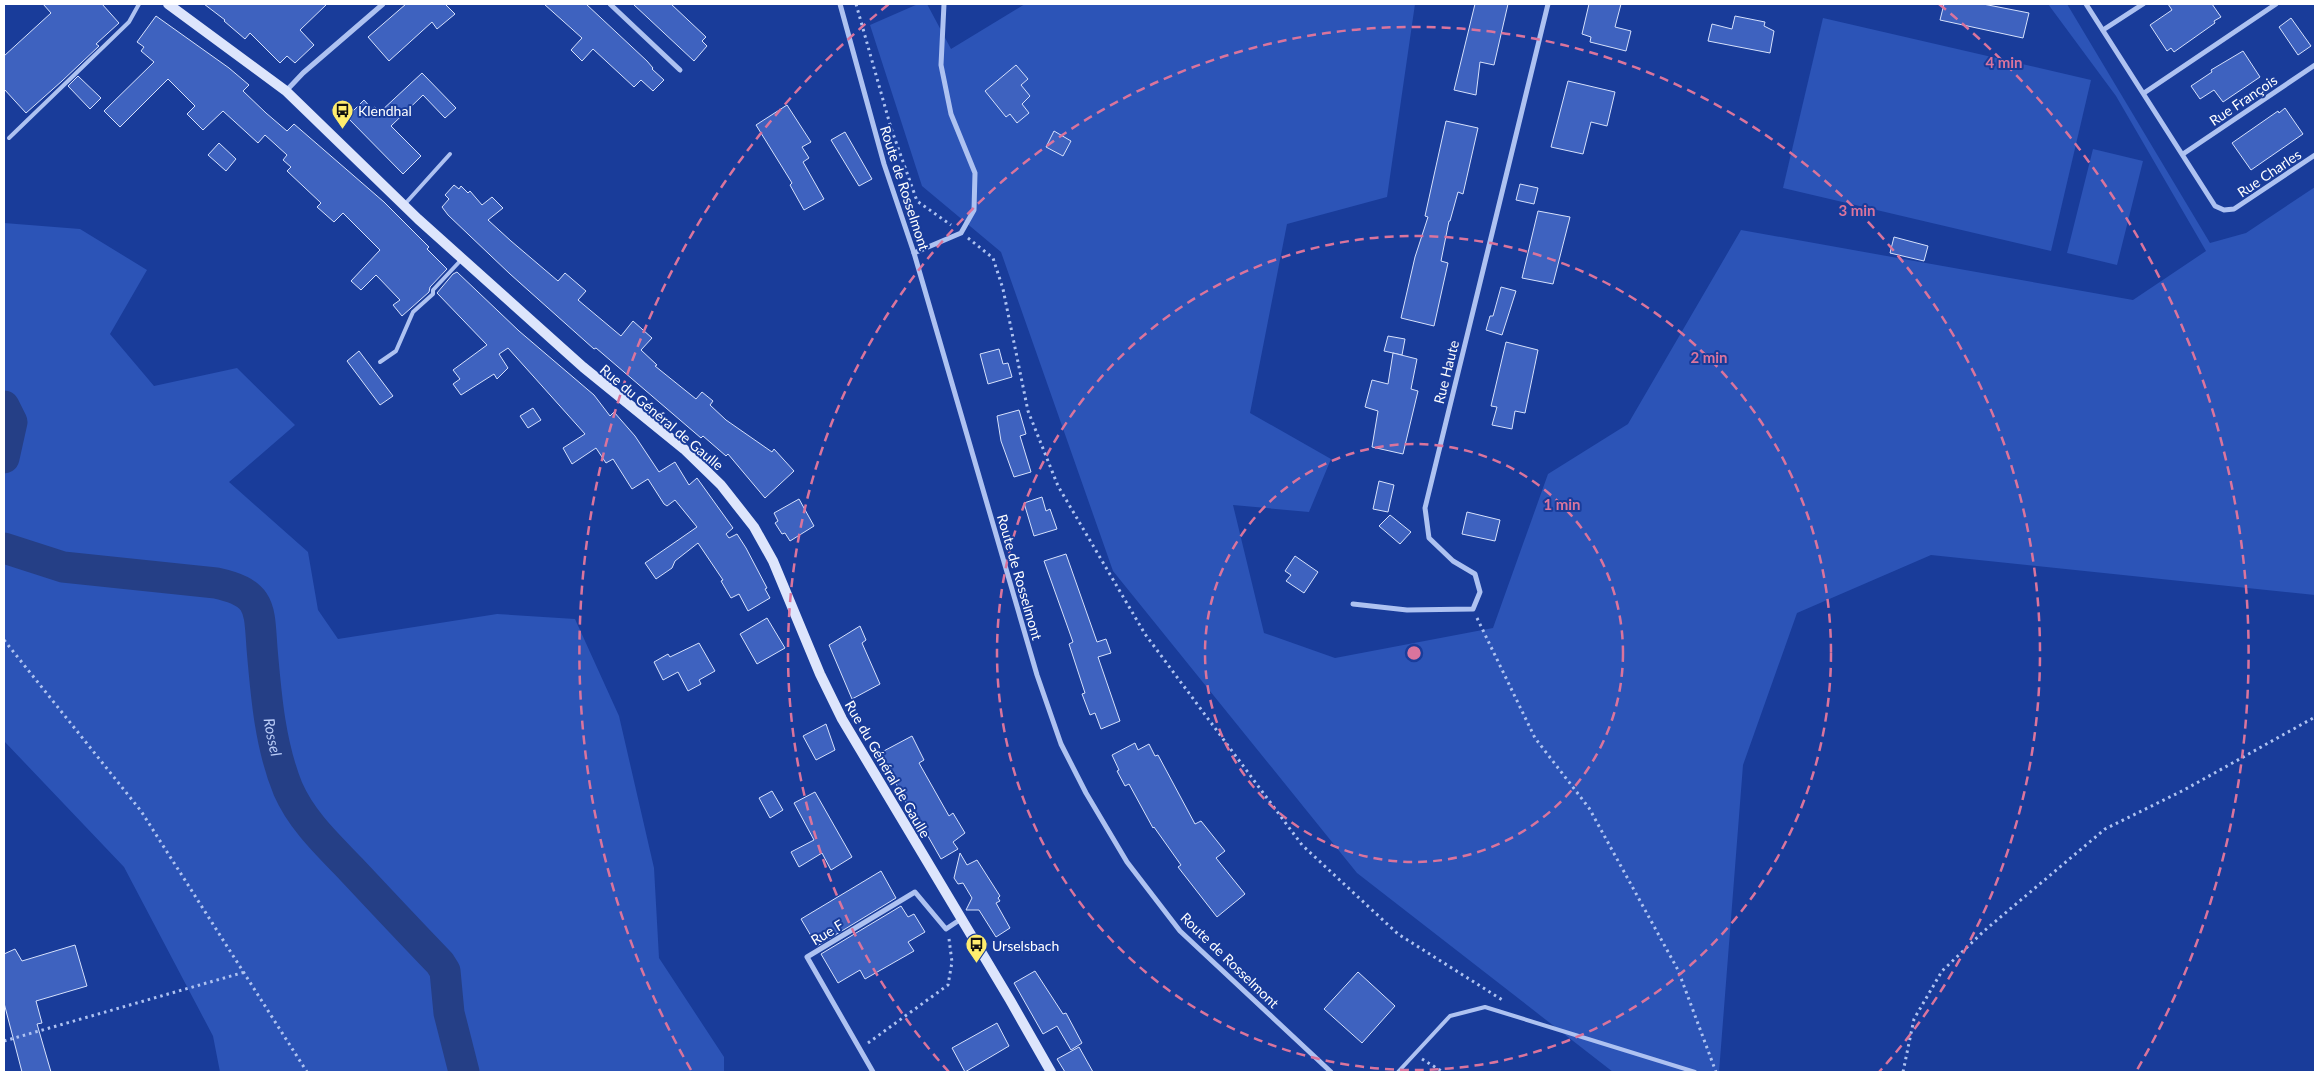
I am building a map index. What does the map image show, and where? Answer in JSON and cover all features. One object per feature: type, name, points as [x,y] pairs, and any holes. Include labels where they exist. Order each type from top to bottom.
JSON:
[{"type":"main road","name":"Rue du Général de Gaulle","points":[[168,4],[286,91],[404,206],[583,367],[684,449],[721,485],[740,507],[773,561],[820,674],[842,719],[1051,1072]]},
{"type":"street","points":[[286,91],[303,73],[383,4]]},
{"type":"street","points":[[610,4],[680,70]]},
{"type":"street","name":"Route de Rosselmont","points":[[840,4],[884,164],[914,252],[1037,675],[1065,752],[1086,793],[1127,862],[1180,931],[1331,1072]]},
{"type":"street","points":[[914,252],[961,233],[974,210],[975,173],[951,114],[941,65],[944,4]]},
{"type":"street","name":"Rue Haute","points":[[1473,609],[1480,592],[1475,574],[1453,561],[1429,538],[1425,508],[1548,4]]},
{"type":"street","points":[[2086,4],[2183,154]]},
{"type":"street","points":[[2103,30],[2143,4]]},
{"type":"street","points":[[2144,93],[2276,4]]},
{"type":"street","name":"Rue François","points":[[2183,154],[2315,65]]},
{"type":"street","name":"Rue Charles","points":[[2183,154],[2215,206],[2224,210],[2234,209],[2315,154]]},
{"type":"street","points":[[1354,604],[1406,610],[1473,609]]},
{"type":"street","name":"Rue F","points":[[873,1072],[807,957],[915,892],[946,929]]},
{"type":"street","points":[[946,929],[961,919]]},
{"type":"lane","points":[[10,138],[129,22],[139,4]]},
{"type":"lane","points":[[404,206],[450,154]]},
{"type":"lane","points":[[380,362],[396,351],[413,312],[433,294],[433,290],[463,258]]},
{"type":"lane","points":[[1398,1072],[1450,1016],[1485,1007],[1695,1072]]},
{"type":"path","points":[[856,4],[891,128],[917,201],[993,258],[1003,290],[1028,411],[1058,486],[1145,634],[1302,845],[1398,934],[1512,1006]]},
{"type":"path","points":[[1473,609],[1535,738],[1589,808],[1678,970],[1716,1072]]},
{"type":"path","points":[[4,640],[142,811],[307,1072]]},
{"type":"path","points":[[1902,1072],[1914,1019],[1942,970],[1984,931],[2105,829],[2184,790],[2315,716]]},
{"type":"path","points":[[859,1047],[870,1042],[948,985],[952,962],[952,948],[946,929]]},
{"type":"path","points":[[4,1041],[245,972]]},
{"type":"path","points":[[1414,1053],[1443,1072]]},
{"type":"shaded area","points":[[918,4],[927,4],[951,49],[1025,4],[1415,4],[1387,197],[1287,224],[1250,413],[1331,459],[1309,512],[1233,505],[1264,633],[1335,658],[1493,628],[1548,474],[1628,424],[1741,230],[2133,300],[2206,251],[2116,96],[2048,4],[2067,4],[2210,243],[2246,233],[2315,187],[2315,595],[1931,555],[1797,613],[1743,765],[1719,1072],[1613,1072],[1357,873],[1113,571],[1001,252],[922,186],[870,25]]},
{"type":"shaded area","points":[[1823,18],[2091,80],[2051,251],[1783,188]]},
{"type":"shaded area","points":[[2093,149],[2143,161],[2117,265],[2067,253]]},
{"type":"shaded area","points":[[4,223],[80,229],[147,270],[110,334],[154,386],[237,368],[295,425],[229,482],[308,552],[318,610],[338,639],[497,614],[575,619],[619,716],[654,868],[659,958],[724,1057],[724,1072],[220,1072],[213,1036],[124,867],[4,741]]},
{"type":"building","points":[[43,4],[102,4],[119,23],[96,44],[99,46],[26,113],[4,89],[4,56],[51,13]]},
{"type":"building","points":[[204,4],[327,4],[300,30],[314,45],[295,63],[287,56],[280,63],[250,33],[245,39]]},
{"type":"building","points":[[406,4],[445,4],[455,14],[437,29],[432,22],[389,61],[368,37]]},
{"type":"building","points":[[544,4],[586,4],[647,61],[652,69],[664,80],[653,91],[641,80],[634,87],[593,49],[582,61],[571,50],[582,38]]},
{"type":"building","points":[[633,4],[671,4],[706,37],[702,41],[707,46],[694,61]]},
{"type":"building","points":[[1475,4],[1508,4],[1494,65],[1480,62],[1476,95],[1454,90]]},
{"type":"building","points":[[1589,4],[1621,4],[1615,27],[1631,31],[1626,51],[1590,42],[1591,37],[1582,34]]},
{"type":"building","points":[[1944,4],[1983,4],[2029,13],[2023,38],[1940,20]]},
{"type":"building","points":[[2168,4],[2212,4],[2221,17],[2174,52],[2171,48],[2167,51],[2150,25],[2172,10]]},
{"type":"building","points":[[156,16],[229,68],[249,85],[243,91],[266,113],[287,131],[294,124],[384,202],[429,247],[427,249],[447,269],[430,287],[429,292],[402,316],[393,305],[400,300],[376,275],[361,290],[351,281],[380,250],[343,213],[334,222],[317,207],[321,203],[287,171],[291,167],[283,160],[287,155],[265,135],[258,143],[223,111],[203,130],[187,114],[195,106],[168,79],[120,127],[104,111],[154,62],[141,51],[144,47],[137,42]]},
{"type":"building","points":[[1735,16],[1765,22],[1764,26],[1774,31],[1770,53],[1708,41],[1712,24],[1732,29]]},
{"type":"building","points":[[2291,18],[2311,46],[2298,55],[2279,27]]},
{"type":"building","points":[[2243,51],[2260,77],[2223,102],[2214,90],[2200,99],[2191,86],[2212,72],[2211,70]]},
{"type":"building","points":[[1016,65],[1028,79],[1021,85],[1030,96],[1022,104],[1029,113],[1017,123],[1010,114],[1006,117],[985,91]]},
{"type":"building","points":[[422,73],[456,108],[445,118],[423,95],[391,126],[421,156],[403,174],[347,117],[364,100],[372,109],[375,107],[380,112]]},
{"type":"building","points":[[78,76],[101,98],[90,109],[68,86]]},
{"type":"building","points":[[1568,81],[1615,92],[1607,126],[1591,122],[1583,154],[1551,147]]},
{"type":"building","points":[[787,105],[811,142],[802,147],[809,158],[803,162],[824,199],[804,210],[790,185],[792,183],[756,125]]},
{"type":"building","points":[[2285,108],[2303,134],[2251,170],[2232,143]]},
{"type":"building","points":[[1446,121],[1478,128],[1463,194],[1458,192],[1449,221],[1441,261],[1448,263],[1434,326],[1401,318],[1415,257],[1428,217],[1425,216]]},
{"type":"building","points":[[1054,131],[1071,141],[1063,156],[1046,147]]},
{"type":"building","points":[[845,132],[872,179],[859,186],[831,140]]},
{"type":"building","points":[[219,143],[236,159],[226,171],[208,155]]},
{"type":"building","points":[[1520,184],[1538,188],[1534,204],[1516,200]]},
{"type":"building","points":[[454,185],[459,189],[461,186],[468,193],[470,191],[482,205],[492,197],[503,208],[488,220],[511,241],[558,281],[565,273],[586,291],[578,300],[621,336],[633,321],[652,338],[641,350],[657,365],[655,366],[696,399],[702,392],[713,401],[710,405],[726,420],[772,452],[774,449],[794,471],[765,498],[728,454],[726,456],[703,436],[701,438],[596,348],[594,349],[510,274],[448,215],[442,207],[449,199],[445,195]]},
{"type":"building","points":[[1538,211],[1570,217],[1553,284],[1522,278]]},
{"type":"building","points":[[1894,237],[1928,246],[1924,261],[1890,253]]},
{"type":"building","points":[[457,272],[519,331],[594,395],[610,416],[614,412],[635,436],[659,472],[675,462],[689,485],[697,478],[733,528],[726,534],[729,538],[737,534],[746,548],[767,588],[765,589],[770,598],[748,611],[739,594],[731,598],[721,581],[723,580],[698,543],[675,561],[672,568],[656,579],[645,563],[697,527],[675,500],[667,506],[664,504],[648,479],[632,489],[613,459],[606,463],[596,448],[572,464],[563,448],[585,434],[508,348],[499,354],[508,368],[497,379],[494,374],[461,395],[453,384],[460,379],[453,370],[487,345],[437,293],[453,274]]},
{"type":"building","points":[[1501,287],[1516,291],[1502,335],[1486,330],[1490,316],[1493,316]]},
{"type":"building","points":[[1388,336],[1405,339],[1402,355],[1384,351]]},
{"type":"building","points":[[1506,342],[1538,350],[1525,413],[1515,411],[1512,429],[1492,425],[1497,407],[1491,406]]},
{"type":"building","points":[[999,349],[1003,364],[1008,363],[1012,377],[988,384],[980,354]]},
{"type":"building","points":[[359,351],[393,396],[380,405],[347,361]]},
{"type":"building","points":[[1393,353],[1417,359],[1411,389],[1418,391],[1403,454],[1372,447],[1378,411],[1365,407],[1372,380],[1388,384]]},
{"type":"building","points":[[533,408],[541,420],[528,428],[520,416]]},
{"type":"building","points":[[1019,410],[1026,434],[1020,436],[1031,472],[1014,477],[1001,441],[997,416]]},
{"type":"building","points":[[1379,481],[1394,485],[1388,512],[1373,509]]},
{"type":"building","points":[[1042,497],[1046,511],[1050,509],[1057,529],[1034,536],[1024,503]]},
{"type":"building","points":[[799,499],[814,526],[790,541],[785,533],[782,534],[775,523],[778,521],[774,513]]},
{"type":"building","points":[[1467,512],[1500,520],[1495,541],[1462,534]]},
{"type":"building","points":[[1390,515],[1411,532],[1400,544],[1379,526]]},
{"type":"building","points":[[1066,554],[1097,642],[1106,639],[1111,653],[1098,657],[1120,721],[1101,729],[1095,713],[1090,715],[1082,694],[1085,693],[1069,644],[1073,642],[1044,561]]},
{"type":"building","points":[[1295,556],[1318,572],[1304,593],[1286,581],[1291,575],[1285,571]]},
{"type":"building","points":[[767,618],[785,648],[757,664],[740,634]]},
{"type":"building","points":[[860,626],[866,640],[862,643],[880,684],[852,699],[829,645]]},
{"type":"building","points":[[699,643],[715,671],[699,680],[701,684],[688,691],[678,672],[663,680],[654,662],[668,654],[670,657]]},
{"type":"building","points":[[826,724],[835,750],[816,760],[803,736]]},
{"type":"building","points":[[912,736],[924,760],[919,763],[949,816],[953,813],[965,833],[953,842],[958,849],[941,859],[925,831],[923,833],[914,818],[880,753]]},
{"type":"building","points":[[1135,743],[1138,750],[1149,744],[1155,756],[1158,755],[1195,824],[1201,821],[1225,851],[1216,858],[1245,894],[1217,917],[1178,867],[1181,865],[1153,828],[1129,784],[1125,786],[1117,771],[1119,770],[1112,755]]},
{"type":"building","points":[[772,791],[783,810],[770,818],[759,798]]},
{"type":"building","points":[[815,792],[852,857],[831,870],[822,853],[799,867],[791,852],[814,840],[794,803]]},
{"type":"building","points":[[960,853],[967,865],[977,860],[1000,896],[998,898],[1000,901],[996,903],[1010,928],[996,937],[979,910],[966,910],[972,898],[963,883],[958,884],[954,878]]},
{"type":"building","points":[[881,871],[896,898],[817,946],[801,919]]},
{"type":"building","points":[[901,906],[908,917],[914,914],[925,932],[908,942],[914,951],[865,979],[860,970],[838,983],[821,954]]},
{"type":"building","points":[[75,945],[87,986],[36,1001],[42,1023],[37,1024],[51,1072],[22,1072],[4,1003],[4,954],[15,949],[22,961]]},
{"type":"building","points":[[1035,971],[1063,1014],[1066,1013],[1082,1043],[1071,1050],[1057,1026],[1043,1034],[1014,983]]},
{"type":"building","points":[[1358,972],[1395,1006],[1362,1043],[1324,1009]]},
{"type":"building","points":[[997,1023],[1009,1046],[965,1072],[952,1048]]},
{"type":"building","points":[[1079,1047],[1093,1072],[1065,1072],[1057,1059]]},
{"type":"waterway","name":"Rossel","points":[[4,406],[12,422],[4,458]]},
{"type":"waterway","name":"Rossel","points":[[4,548],[63,567],[216,583],[231,587],[250,597],[255,604],[260,622],[270,720],[277,755],[288,789],[301,812],[316,832],[440,963],[445,971],[449,1013],[464,1072]]},
{"type":"place","name":"Klendhal","points":[[342,129]]},
{"type":"place","name":"Urselsbach","points":[[976,964]]}]
